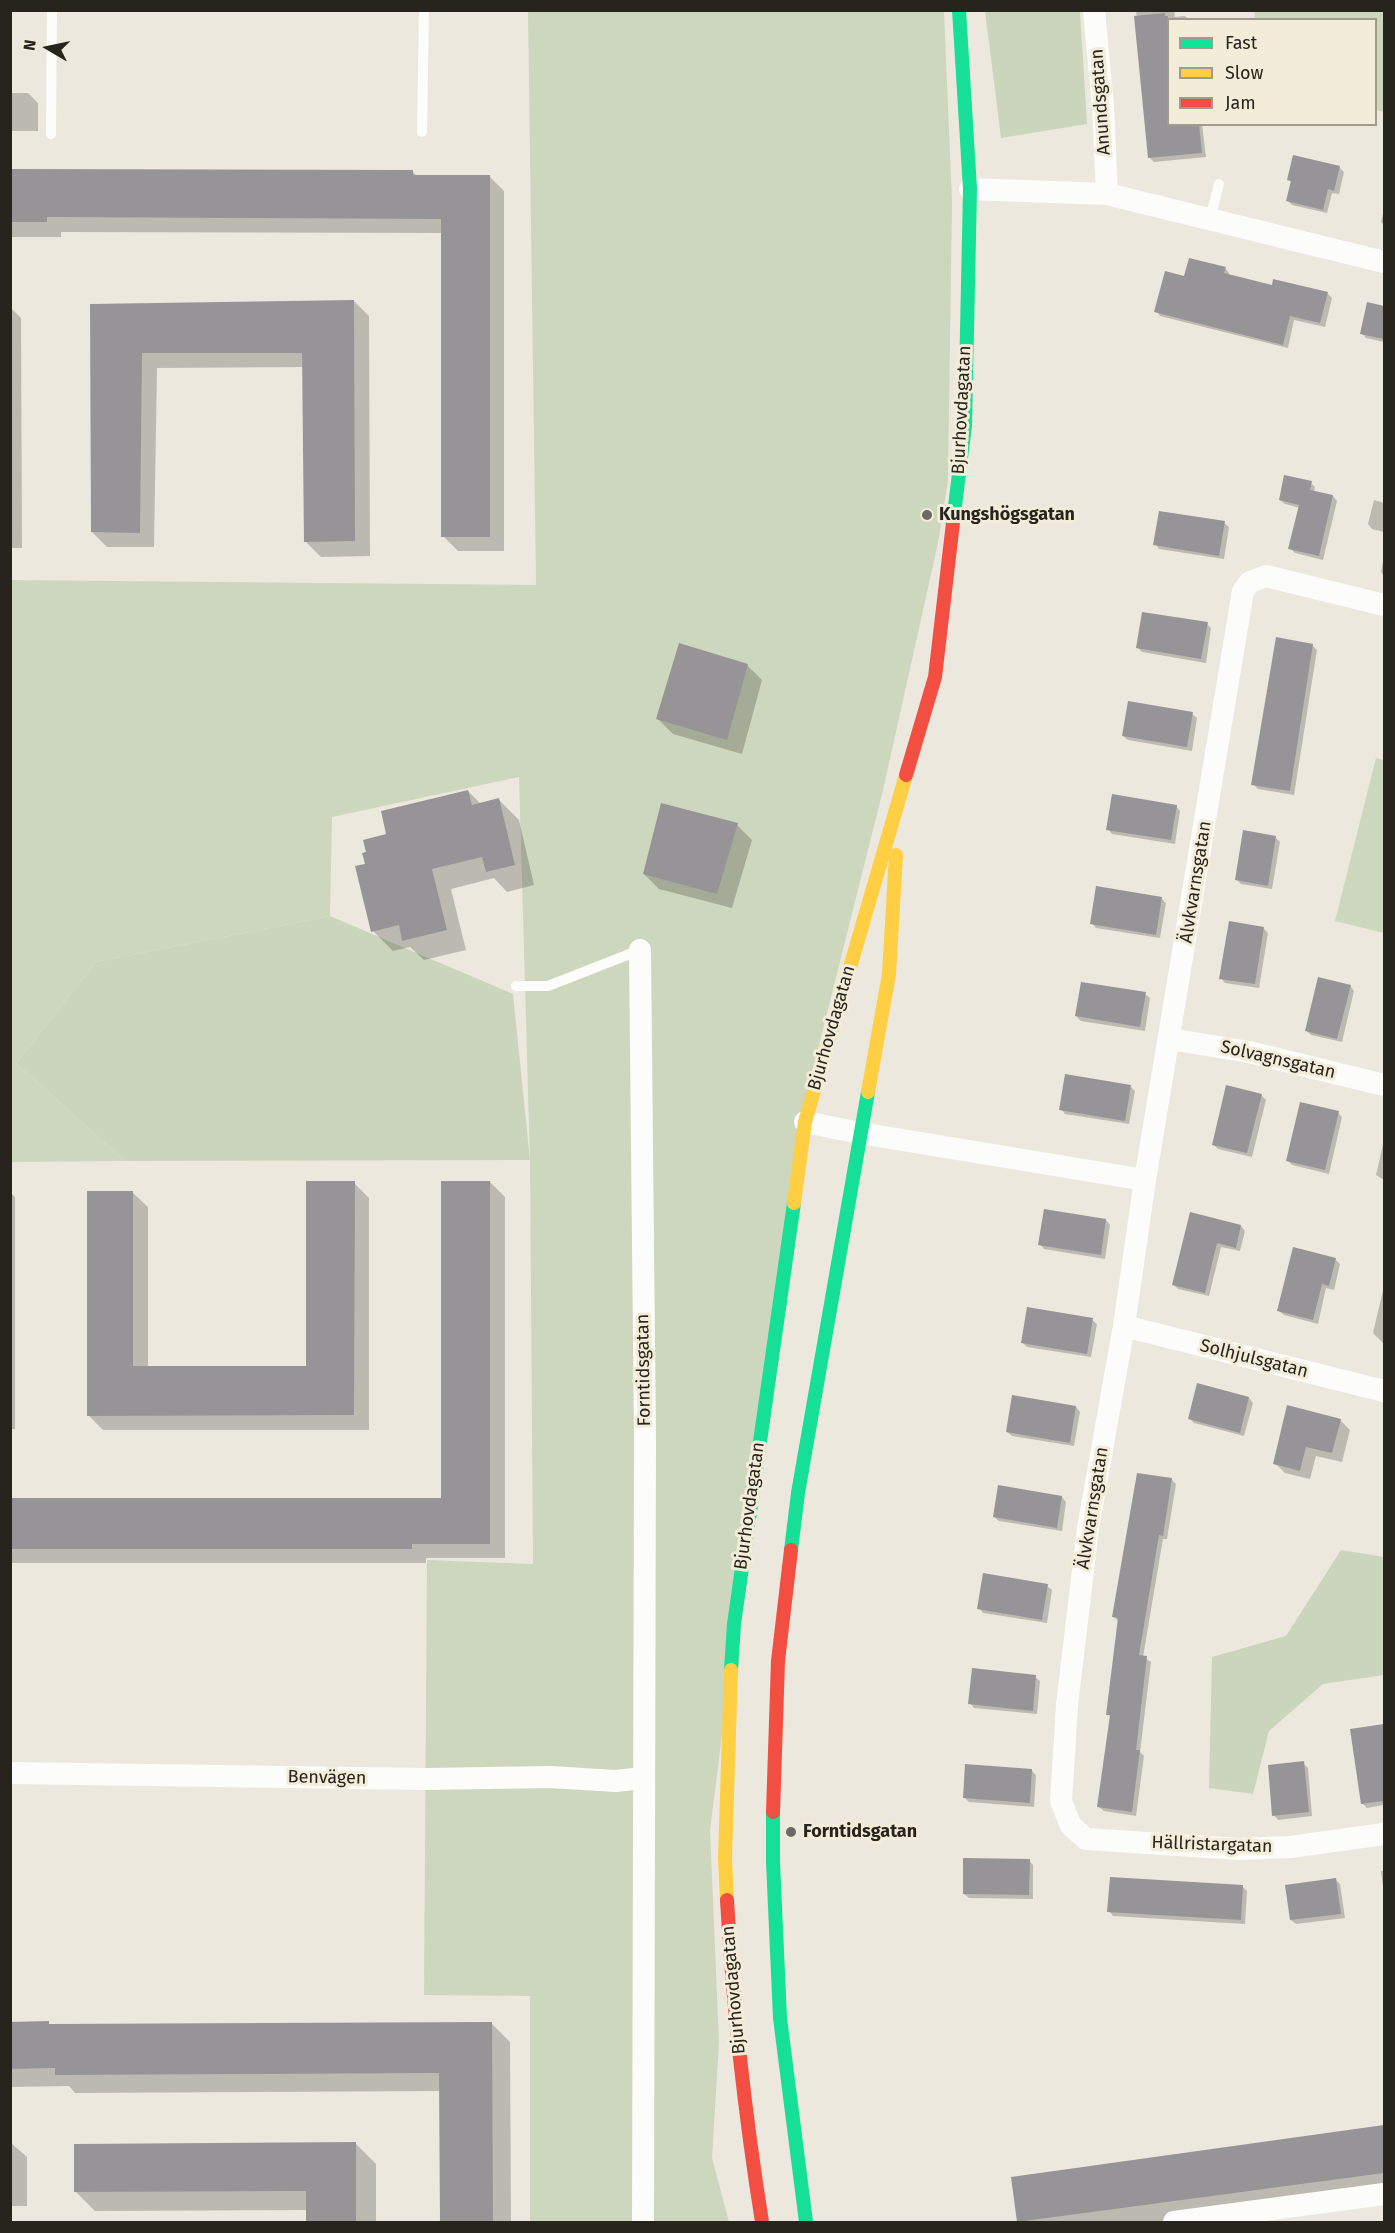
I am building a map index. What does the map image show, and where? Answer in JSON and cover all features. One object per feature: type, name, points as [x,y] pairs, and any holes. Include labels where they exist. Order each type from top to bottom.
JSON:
[{"type":"main road","name":"Bjurhovdagatan","points":[[762,2223],[746,2121],[732,1994],[725,1858],[728,1721],[734,1624],[805,1122],[935,677],[964,426],[970,189],[959,10]]},
{"type":"main road","name":"Bjurhovdagatan","points":[[806,2223],[786,2073],[780,2007],[773,1807],[778,1661],[798,1493],[889,974],[898,803]]},
{"type":"street","name":"Anundsgatan","points":[[1094,10],[1107,194]]},
{"type":"street","points":[[970,189],[1107,194],[1384,262]]},
{"type":"street","name":"Älvkvarnsgatan","points":[[1078,1832],[1071,1826],[1061,1801],[1067,1705],[1088,1528],[1124,1326],[1145,1180],[1244,591],[1248,584],[1266,576],[1384,605]]},
{"type":"street","name":"Forntidsgatan","points":[[640,950],[645,1440],[643,2223]]},
{"type":"street","name":"Solvagnsgatan","points":[[1170,1039],[1249,1052],[1384,1085]]},
{"type":"street","points":[[805,1122],[1145,1180]]},
{"type":"street","name":"Solhjulsgatan","points":[[1124,1326],[1384,1391]]},
{"type":"street","name":"Benvägen","points":[[10,1773],[426,1779],[550,1777],[616,1781],[643,1778]]},
{"type":"street","name":"Hällristargatan","points":[[1078,1832],[1086,1839],[1239,1849],[1290,1847],[1384,1834]]},
{"type":"street","points":[[1174,2223],[1384,2194]]},
{"type":"lane","points":[[51,134],[52,10]]},
{"type":"lane","points":[[422,132],[424,10]]},
{"type":"lane","points":[[1210,219],[1218,184]]},
{"type":"lane","points":[[516,986],[548,986],[640,950]]},
{"type":"green space","points":[[528,11],[944,11],[952,201],[948,481],[938,543],[883,790],[800,1121],[710,1830],[719,2042],[712,2158],[729,2222],[530,2222],[530,1996],[424,1995],[427,1560],[533,1564],[530,1160],[519,777],[332,817],[330,916],[96,962],[16,1063],[125,1161],[11,1162],[11,580],[536,585]]},
{"type":"green space","points":[[985,11],[1080,11],[1087,124],[1001,138]]},
{"type":"green space","points":[[1255,11],[1384,11],[1384,112],[1377,110],[1377,18],[1254,18]]},
{"type":"green space","points":[[1376,758],[1384,760],[1384,933],[1335,921]]},
{"type":"green space","points":[[330,916],[513,994],[530,1160],[125,1161],[16,1063],[96,962]]},
{"type":"green space","points":[[1341,1550],[1384,1557],[1384,1675],[1323,1684],[1269,1731],[1253,1794],[1209,1788],[1212,1657],[1286,1636]]},
{"type":"building","points":[[1165,13],[1165,16],[1168,16],[1167,126],[1199,126],[1202,153],[1148,158],[1134,16]]},
{"type":"building","points":[[1293,155],[1340,166],[1334,191],[1328,189],[1323,210],[1286,201],[1291,181],[1287,180]]},
{"type":"building","points":[[10,169],[413,170],[413,175],[490,175],[490,537],[441,537],[441,219],[47,217],[47,222],[10,222]]},
{"type":"building","points":[[1189,258],[1226,267],[1224,273],[1272,285],[1273,279],[1328,292],[1320,323],[1290,316],[1283,345],[1154,312],[1165,271],[1184,276]]},
{"type":"building","points":[[354,300],[355,541],[304,542],[302,353],[142,353],[140,533],[91,532],[90,304]]},
{"type":"building","points":[[1367,302],[1384,306],[1384,339],[1360,334]]},
{"type":"building","points":[[1284,475],[1312,481],[1310,490],[1333,495],[1319,556],[1288,549],[1299,505],[1279,500]]},
{"type":"building","points":[[1159,511],[1225,521],[1219,556],[1153,545]]},
{"type":"building","points":[[1142,612],[1208,622],[1201,659],[1136,648]]},
{"type":"building","points":[[1276,637],[1313,644],[1290,791],[1251,785]]},
{"type":"building","points":[[679,643],[748,664],[727,740],[656,719]]},
{"type":"building","points":[[1128,701],[1193,712],[1187,747],[1122,736]]},
{"type":"building","points":[[468,790],[472,805],[499,798],[515,865],[486,872],[482,857],[432,869],[447,930],[402,941],[399,925],[371,932],[355,866],[365,864],[362,853],[366,852],[363,840],[386,834],[381,811]]},
{"type":"building","points":[[1112,794],[1177,805],[1171,840],[1106,830]]},
{"type":"building","points":[[661,803],[738,823],[717,894],[643,874]]},
{"type":"building","points":[[1243,830],[1276,836],[1268,886],[1235,880]]},
{"type":"building","points":[[1096,886],[1162,897],[1156,935],[1090,924]]},
{"type":"building","points":[[1229,921],[1264,927],[1255,984],[1219,979]]},
{"type":"building","points":[[1318,977],[1351,985],[1337,1039],[1305,1031]]},
{"type":"building","points":[[1081,982],[1146,992],[1140,1027],[1075,1016]]},
{"type":"building","points":[[1065,1074],[1131,1085],[1125,1121],[1059,1110]]},
{"type":"building","points":[[1226,1085],[1262,1094],[1247,1153],[1212,1145]]},
{"type":"building","points":[[1300,1102],[1339,1111],[1325,1170],[1286,1161]]},
{"type":"building","points":[[306,1181],[355,1181],[354,1415],[87,1416],[87,1191],[133,1191],[133,1366],[306,1366]]},
{"type":"building","points":[[441,1181],[490,1181],[490,1544],[412,1544],[412,1549],[10,1549],[10,1498],[441,1498]]},
{"type":"building","points":[[1044,1209],[1106,1219],[1101,1255],[1038,1245]]},
{"type":"building","points":[[1190,1212],[1241,1225],[1236,1248],[1217,1243],[1205,1293],[1172,1285]]},
{"type":"building","points":[[1293,1247],[1336,1258],[1329,1286],[1322,1284],[1313,1320],[1277,1311]]},
{"type":"building","points":[[1027,1307],[1093,1318],[1087,1354],[1021,1343]]},
{"type":"building","points":[[1197,1383],[1249,1397],[1240,1433],[1188,1419]]},
{"type":"building","points":[[1012,1395],[1076,1406],[1070,1443],[1006,1432]]},
{"type":"building","points":[[1287,1405],[1341,1419],[1332,1453],[1306,1447],[1300,1471],[1273,1464]]},
{"type":"building","points":[[1137,1473],[1172,1478],[1163,1536],[1159,1535],[1139,1655],[1147,1656],[1136,1750],[1140,1750],[1132,1812],[1097,1807],[1110,1715],[1106,1715],[1118,1618],[1112,1617]]},
{"type":"building","points":[[998,1485],[1062,1496],[1057,1528],[993,1517]]},
{"type":"building","points":[[983,1573],[1048,1584],[1042,1620],[977,1609]]},
{"type":"building","points":[[972,1668],[1036,1675],[1033,1711],[968,1704]]},
{"type":"building","points":[[1384,1724],[1384,1801],[1361,1804],[1350,1729]]},
{"type":"building","points":[[1304,1761],[1309,1812],[1272,1816],[1268,1765]]},
{"type":"building","points":[[965,1764],[1032,1769],[1030,1803],[963,1798]]},
{"type":"building","points":[[963,1858],[1030,1859],[1029,1895],[963,1894]]},
{"type":"building","points":[[1110,1877],[1243,1885],[1241,1920],[1107,1912]]},
{"type":"building","points":[[1336,1878],[1341,1914],[1290,1920],[1285,1885]]},
{"type":"building","points":[[49,2021],[49,2024],[492,2022],[493,2223],[440,2223],[439,2073],[55,2075],[55,2068],[10,2069],[10,2022]]},
{"type":"building","points":[[1384,2125],[1384,2173],[1017,2222],[1011,2177]]},
{"type":"building","points":[[356,2142],[356,2223],[306,2223],[306,2191],[74,2192],[74,2144]]},
{"type":"traffic: fast","points":[[954,514],[965,426],[970,189],[959,10]]},
{"type":"traffic: fast","points":[[791,1550],[798,1493],[868,1092]]},
{"type":"traffic: fast","points":[[731,1670],[734,1624],[794,1203]]},
{"type":"traffic: fast","points":[[773,1812],[780,2018],[806,2222]]},
{"type":"traffic: slow","points":[[794,1203],[805,1122],[906,775]]},
{"type":"traffic: slow","points":[[868,1092],[889,974],[896,855]]},
{"type":"traffic: slow","points":[[727,1900],[725,1858],[731,1670]]},
{"type":"traffic: jam","points":[[906,775],[935,677],[954,514]]},
{"type":"traffic: jam","points":[[773,1812],[778,1661],[791,1550]]},
{"type":"traffic: jam","points":[[727,1900],[740,2061],[762,2222]]},
{"type":"place","name":"Kungshögsgatan","points":[[927,515]]},
{"type":"place","name":"Forntidsgatan","points":[[791,1832]]}]
